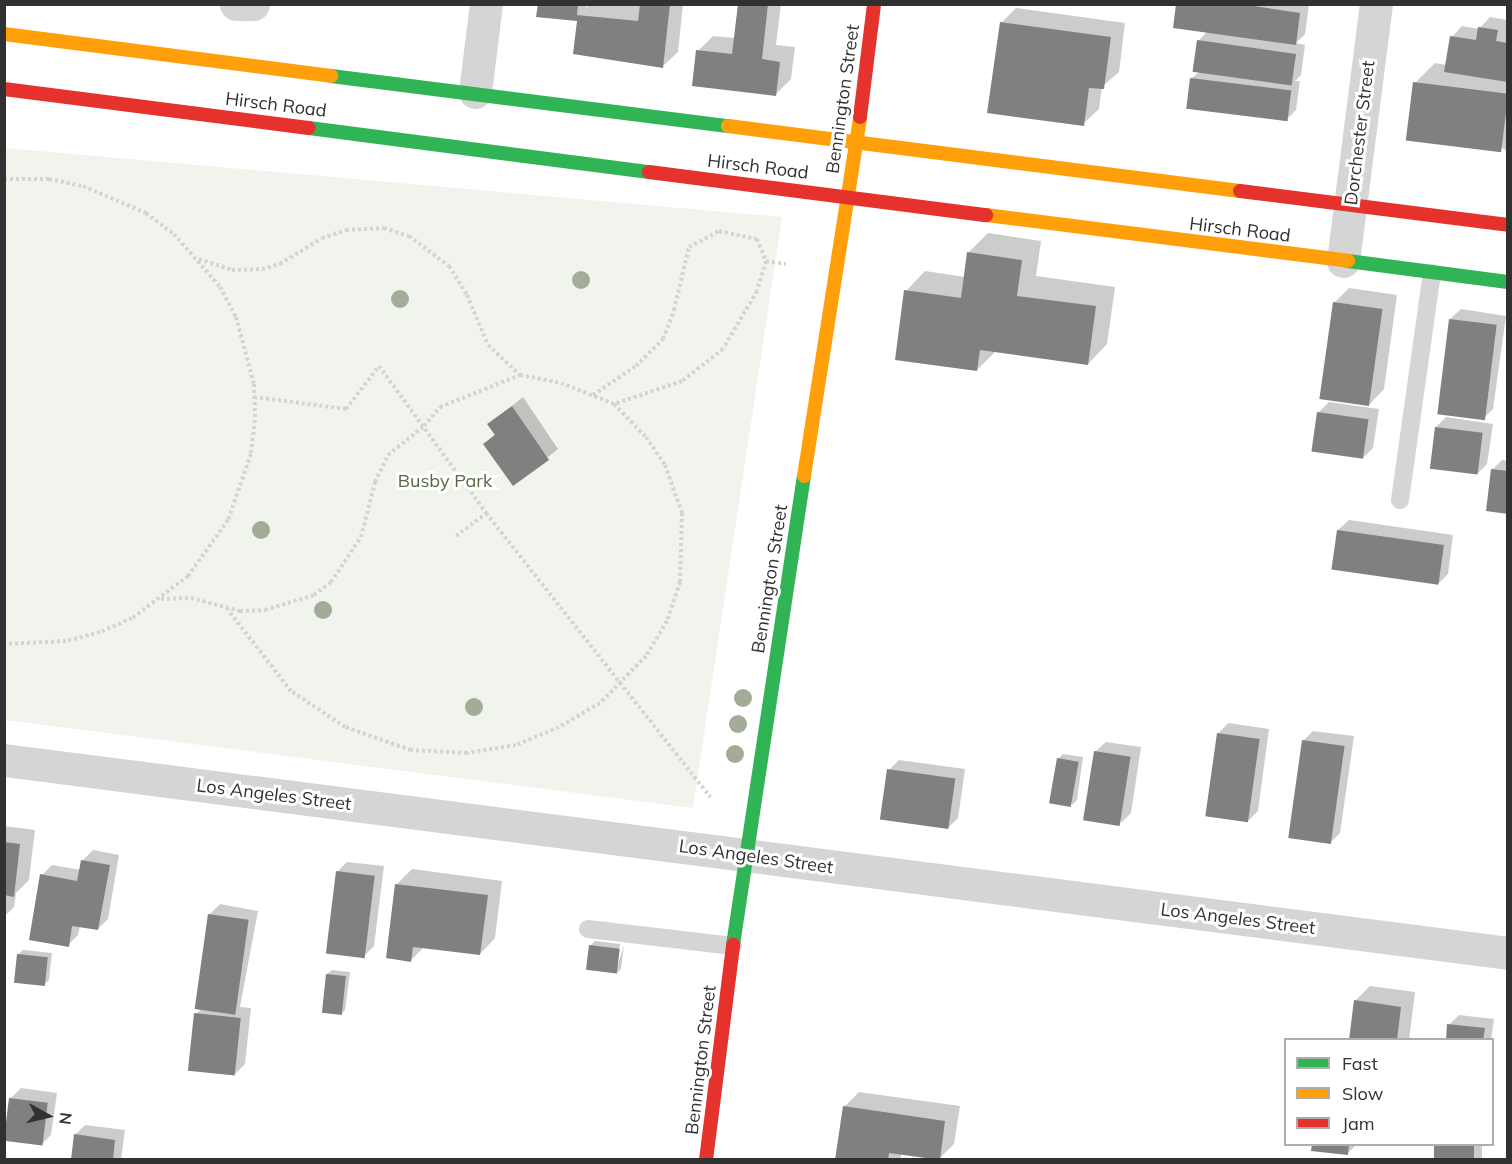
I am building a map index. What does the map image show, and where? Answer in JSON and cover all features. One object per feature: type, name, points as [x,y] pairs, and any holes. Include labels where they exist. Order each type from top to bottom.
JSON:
[{"type":"main road","name":"Bennington Street","points":[[706,1160],[744,856],[857,142],[874,4]]},
{"type":"main road","name":"Hirsch Road","points":[[4,33],[1508,225]]},
{"type":"main road","name":"Hirsch Road","points":[[4,88],[1508,282]]},
{"type":"street","points":[[236,4],[253,4]]},
{"type":"street","points":[[475,92],[486,4]]},
{"type":"street","name":"Dorchester Street","points":[[1343,261],[1376,4]]},
{"type":"street","name":"Los Angeles Street","points":[[4,760],[1508,953]]},
{"type":"lane","points":[[1400,500],[1432,273]]},
{"type":"lane","points":[[588,929],[733,946]]},
{"type":"path","points":[[4,179],[49,179],[116,197],[174,234],[199,259],[236,317],[247,350],[254,397],[251,454],[228,520],[210,549],[161,599],[100,632],[66,640],[4,644]]},
{"type":"path","points":[[199,259],[232,270],[262,269],[280,264],[322,238],[346,230],[384,228],[409,236],[449,266],[467,295],[488,345],[520,375],[593,395],[614,404],[646,437],[665,465],[685,530],[684,565],[667,621],[646,656],[623,683],[578,717],[516,745],[467,753],[411,750],[345,727],[291,692],[228,610]]},
{"type":"path","points":[[593,395],[636,366],[663,339],[674,310],[689,247],[719,231],[756,239],[766,261],[757,291],[723,349],[682,381],[614,404]]},
{"type":"path","points":[[766,261],[786,264]]},
{"type":"path","points":[[254,397],[346,409],[379,366],[486,513],[623,683],[710,797]]},
{"type":"path","points":[[161,599],[191,598],[228,610],[265,610],[314,595],[331,582],[362,537],[375,482],[388,455],[424,426],[432,413],[459,397],[520,375]]},
{"type":"path","points":[[456,536],[486,513]]},
{"type":"green space","name":"Busby Park","points":[[5,148],[782,217],[693,808],[5,720]]},
{"type":"building","points":[[538,4],[578,4],[577,15],[638,21],[640,4],[670,4],[663,68],[573,54],[577,21],[536,17]]},
{"type":"building","points":[[738,4],[768,4],[762,59],[780,62],[776,96],[692,86],[696,50],[732,54]]},
{"type":"building","points":[[1176,4],[1241,4],[1300,13],[1296,45],[1173,28]]},
{"type":"building","points":[[1000,22],[1111,37],[1104,89],[1089,88],[1084,126],[987,113]]},
{"type":"building","points":[[1478,27],[1498,30],[1496,41],[1508,43],[1508,82],[1444,72],[1450,36],[1476,40]]},
{"type":"building","points":[[1197,40],[1296,54],[1292,86],[1193,72]]},
{"type":"building","points":[[1190,78],[1291,90],[1287,121],[1186,109]]},
{"type":"building","points":[[1413,82],[1508,94],[1501,152],[1406,141]]},
{"type":"building","points":[[967,252],[1022,260],[1017,296],[1096,306],[1088,365],[980,350],[977,371],[895,360],[904,290],[961,298]]},
{"type":"building","points":[[1333,302],[1383,309],[1369,406],[1319,399]]},
{"type":"building","points":[[1449,319],[1497,325],[1485,420],[1437,414]]},
{"type":"building","points":[[512,406],[549,460],[513,486],[483,444],[495,435],[487,424]]},
{"type":"building","points":[[1317,412],[1368,419],[1363,459],[1311,452]]},
{"type":"building","points":[[1435,427],[1483,433],[1478,475],[1430,469]]},
{"type":"building","points":[[1491,469],[1508,471],[1508,514],[1486,511]]},
{"type":"building","points":[[1337,530],[1444,545],[1438,585],[1331,570]]},
{"type":"building","points":[[1217,733],[1260,739],[1248,822],[1205,816]]},
{"type":"building","points":[[1302,740],[1345,746],[1331,844],[1288,838]]},
{"type":"building","points":[[1094,751],[1131,757],[1120,826],[1083,820]]},
{"type":"building","points":[[1057,758],[1079,762],[1071,807],[1049,803]]},
{"type":"building","points":[[887,769],[955,779],[948,829],[880,820]]},
{"type":"building","points":[[4,842],[20,844],[14,897],[4,895]]},
{"type":"building","points":[[81,860],[110,865],[98,930],[72,926],[69,947],[29,940],[40,874],[77,881]]},
{"type":"building","points":[[336,871],[375,876],[365,958],[326,953]]},
{"type":"building","points":[[395,884],[488,895],[480,955],[413,947],[411,962],[386,958]]},
{"type":"building","points":[[208,914],[249,920],[235,1015],[195,1009]]},
{"type":"building","points":[[589,945],[620,949],[617,974],[586,970]]},
{"type":"building","points":[[17,954],[48,957],[45,986],[14,983]]},
{"type":"building","points":[[326,974],[346,976],[342,1015],[322,1013]]},
{"type":"building","points":[[1354,1000],[1401,1007],[1397,1038],[1349,1038]]},
{"type":"building","points":[[194,1013],[241,1018],[235,1076],[188,1071]]},
{"type":"building","points":[[1447,1024],[1485,1028],[1483,1038],[1446,1038]]},
{"type":"building","points":[[9,1098],[48,1103],[42,1145],[4,1141]]},
{"type":"building","points":[[843,1106],[945,1121],[940,1160],[889,1153],[888,1160],[835,1160]]},
{"type":"building","points":[[74,1134],[115,1140],[113,1160],[71,1160]]},
{"type":"building","points":[[1312,1146],[1349,1146],[1348,1155],[1311,1151]]},
{"type":"building","points":[[1434,1146],[1474,1146],[1474,1160],[1434,1160]]},
{"type":"traffic: fast","points":[[331,76],[728,126]]},
{"type":"traffic: fast","points":[[309,128],[649,172]]},
{"type":"traffic: fast","points":[[1348,261],[1508,282]]},
{"type":"traffic: fast","points":[[733,945],[804,476]]},
{"type":"traffic: slow","points":[[4,34],[331,76]]},
{"type":"traffic: slow","points":[[804,476],[860,117]]},
{"type":"traffic: slow","points":[[728,126],[1240,191]]},
{"type":"traffic: slow","points":[[986,215],[1348,261]]},
{"type":"traffic: jam","points":[[860,117],[874,4]]},
{"type":"traffic: jam","points":[[4,89],[309,128]]},
{"type":"traffic: jam","points":[[649,172],[986,215]]},
{"type":"traffic: jam","points":[[1240,191],[1508,225]]},
{"type":"traffic: jam","points":[[706,1160],[733,945]]}]
